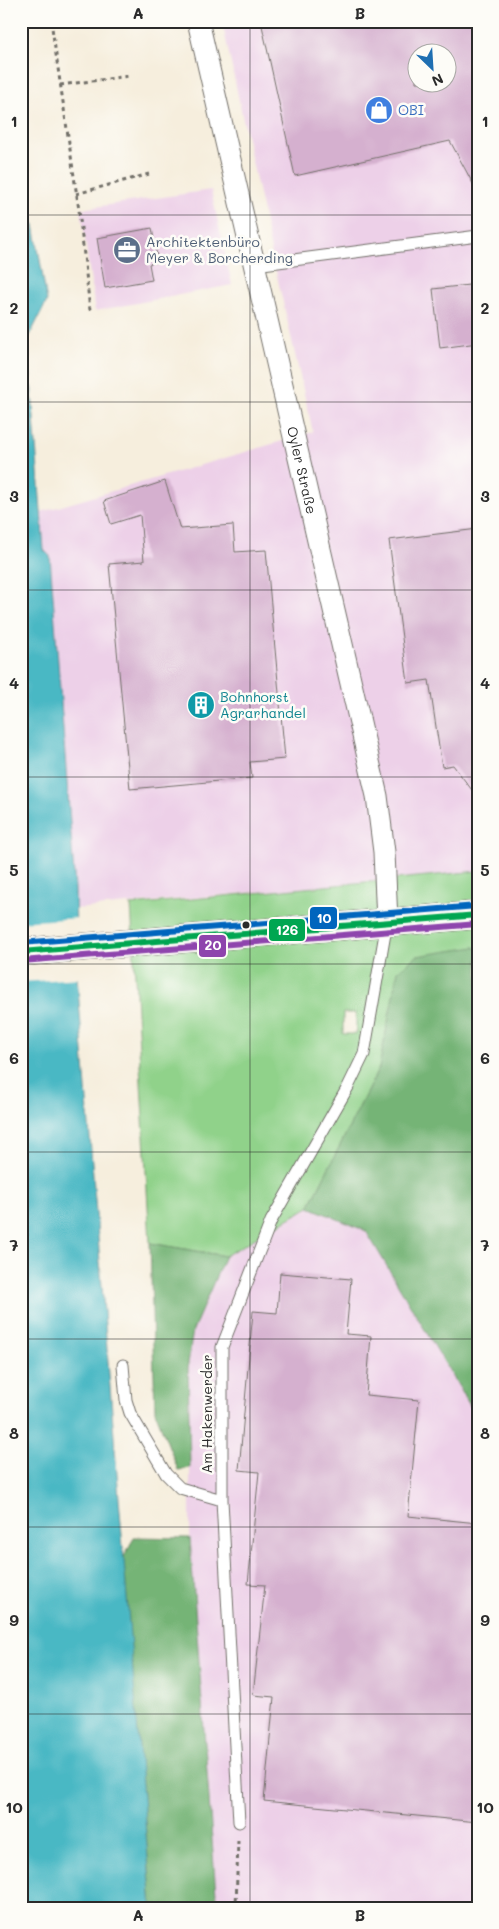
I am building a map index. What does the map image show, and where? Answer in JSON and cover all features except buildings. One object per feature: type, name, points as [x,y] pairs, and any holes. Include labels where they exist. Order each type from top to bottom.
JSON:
[{"type":"street","name":"Oyler Straße","points":[[198,21],[377,796],[384,852],[387,922]]},
{"type":"street","points":[[21,952],[478,915]]},
{"type":"lane","points":[[255,265],[478,236]]},
{"type":"lane","name":"Am Hakenwerder","points":[[239,1822],[222,1500],[222,1347],[271,1221],[348,1087],[364,1054],[387,922]]},
{"type":"lane","points":[[123,1365],[126,1400],[130,1413],[166,1474],[180,1488],[222,1500]]},
{"type":"path","points":[[50,21],[76,194],[90,310]]},
{"type":"path","points":[[60,85],[130,76]]},
{"type":"path","points":[[76,194],[149,174]]},
{"type":"path","points":[[236,1908],[239,1822]]},
{"type":"shaded area","points":[[222,21],[478,21],[478,871],[75,909],[50,556],[44,550],[41,512],[313,432],[271,250]]},
{"type":"shaded area","points":[[211,190],[232,285],[95,311],[81,209]]},
{"type":"shaded area","points":[[309,1207],[366,1231],[478,1419],[478,1908],[217,1908],[190,1538],[188,1364],[193,1330],[225,1256]]},
{"type":"green space","points":[[478,871],[478,951],[475,947],[398,971],[379,1068],[309,1207],[225,1256],[150,1243],[131,905]],"holes":[[[343,1013],[356,1013],[356,1034],[343,1034]]]},
{"type":"green space","points":[[475,947],[478,951],[478,1419],[366,1231],[309,1207],[379,1068],[398,971],[417,956]]},
{"type":"green space","points":[[150,1243],[225,1256],[193,1330],[188,1364],[190,1468],[178,1470],[155,1411]]},
{"type":"green space","points":[[134,1537],[190,1538],[217,1908],[152,1908],[123,1559]]},
{"type":"water","points":[[21,148],[47,301],[28,339],[44,550],[50,556],[75,888],[77,976],[152,1908],[21,1908]]},
{"type":"pier","points":[[78,918],[80,978],[21,982],[21,922]]},
{"type":"transit line","name":"10","points":[[21,943],[477,906]]},
{"type":"transit line","name":"126","points":[[21,952],[478,915]]},
{"type":"transit line","name":"20","points":[[22,961],[478,924]]},
{"type":"place","name":"OBI","points":[[379,110]]},
{"type":"place","name":"Architektenbüro Meyer & Borcherding","points":[[127,250]]},
{"type":"place","name":"Bohnhorst Agrarhandel","points":[[201,705]]}]
